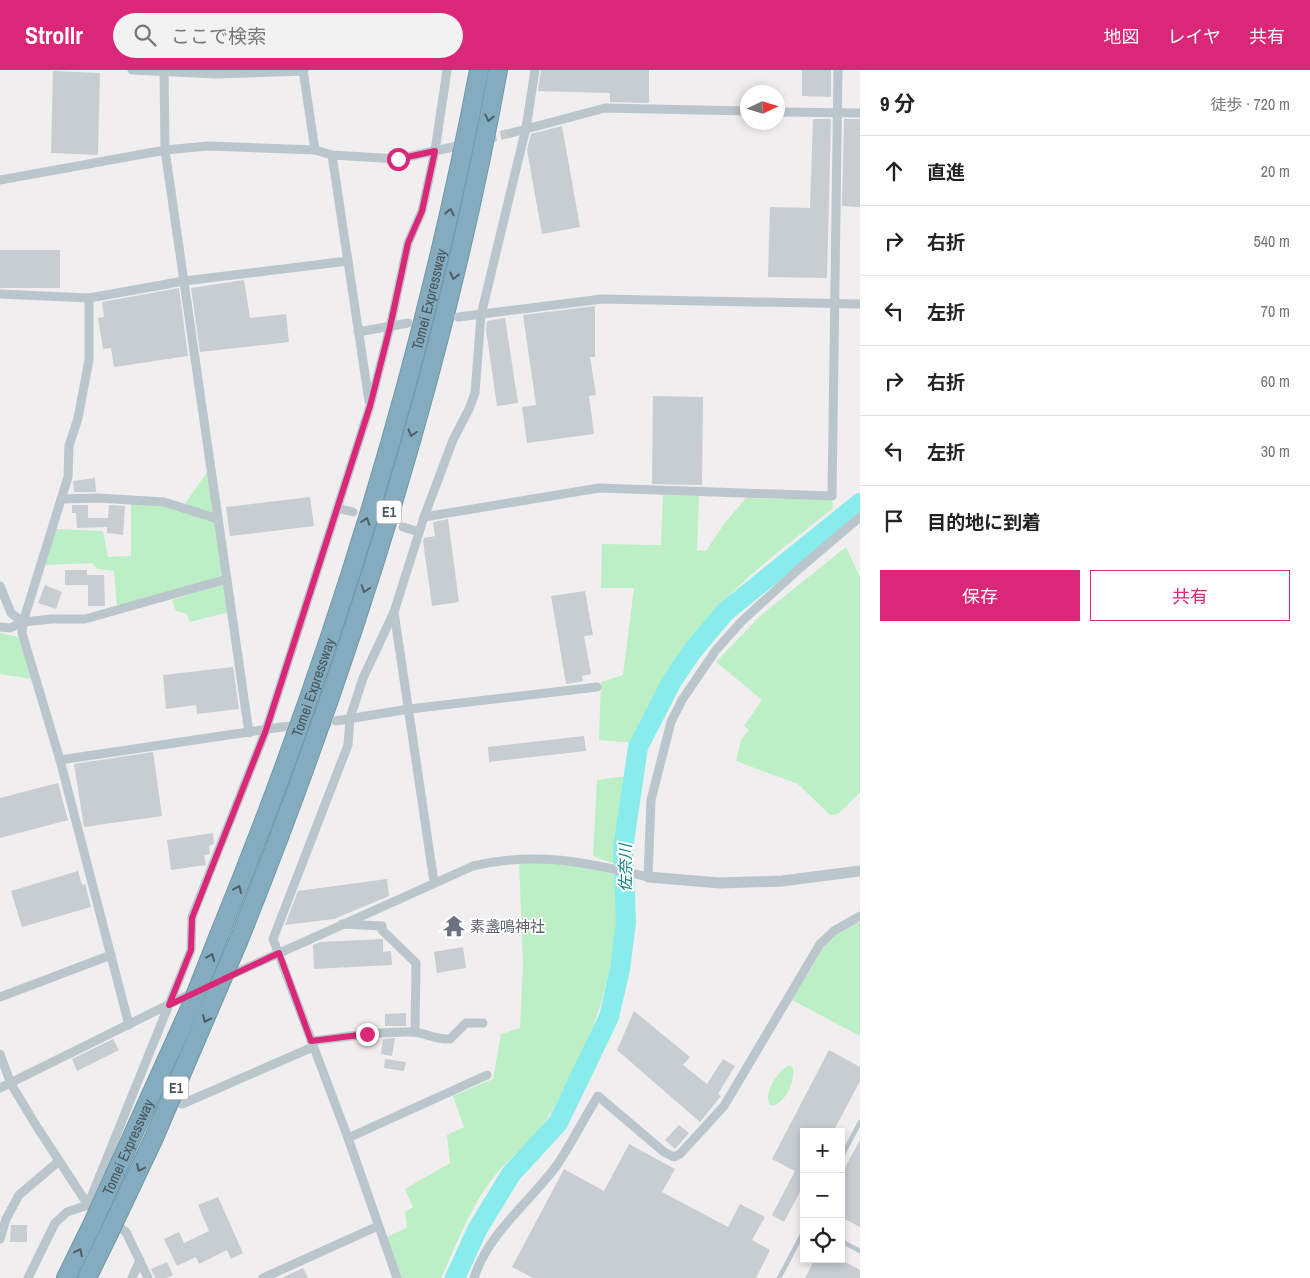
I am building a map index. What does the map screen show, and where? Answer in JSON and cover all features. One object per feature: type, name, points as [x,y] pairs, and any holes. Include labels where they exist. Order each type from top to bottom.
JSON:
[{"type":"highway","name":"Tomei Expressway","points":[[66,1278],[187,1015],[220,935],[286,762],[373,501],[419,338],[448,220],[479,70]]},
{"type":"highway","name":"Tomei Expressway","points":[[87,1278],[153,1140],[238,942],[307,760],[391,507],[437,343],[467,223],[498,70]]},
{"type":"street","points":[[132,70],[216,74],[304,71],[315,150]]},
{"type":"street","points":[[88,1205],[130,1097],[191,950],[192,918],[266,730],[370,406],[390,327],[408,243],[422,211],[435,151],[447,70]]},
{"type":"street","points":[[397,1278],[348,1138],[273,939],[348,745],[350,718],[363,678],[394,612],[424,517],[453,440],[475,393],[480,315],[526,128],[535,70]]},
{"type":"street","points":[[424,517],[599,488],[832,496],[838,70]]},
{"type":"street","points":[[164,71],[165,150],[249,733]]},
{"type":"street","points":[[511,133],[605,108],[740,111]]},
{"type":"street","points":[[785,112],[860,113]]},
{"type":"street","points":[[0,180],[165,150],[208,146],[315,150],[332,155],[398,159],[448,148]]},
{"type":"street","points":[[332,155],[370,406]]},
{"type":"street","points":[[0,294],[89,298],[184,281],[348,261]]},
{"type":"street","points":[[89,298],[89,360],[78,418],[68,446],[68,477],[23,622],[22,633],[60,760],[130,1025]]},
{"type":"street","points":[[458,317],[602,299],[834,305],[860,304]]},
{"type":"street","points":[[358,332],[408,323]]},
{"type":"street","points":[[61,499],[98,498],[164,502],[218,519]]},
{"type":"street","points":[[337,508],[353,512]]},
{"type":"street","points":[[648,878],[651,800],[671,722],[682,700],[716,650],[742,621],[860,517]]},
{"type":"street","points":[[403,526],[419,532]]},
{"type":"street","points":[[0,627],[10,628],[23,622],[86,619],[227,579]]},
{"type":"street","points":[[0,586],[11,613],[23,622]]},
{"type":"street","points":[[394,612],[434,882]]},
{"type":"street","points":[[336,721],[409,709],[597,687]]},
{"type":"street","points":[[60,760],[282,727]]},
{"type":"street","points":[[0,1088],[338,924],[473,866],[502,859],[530,858],[592,864],[648,878],[720,883],[774,881],[860,871]]},
{"type":"street","points":[[474,1278],[479,1262],[489,1245],[558,1164],[598,1096],[664,1152],[674,1157],[680,1154],[724,1106],[820,944],[827,936],[860,916]]},
{"type":"street","points":[[338,924],[382,926],[382,930],[416,963],[415,1032]]},
{"type":"street","points":[[0,997],[111,955]]},
{"type":"street","points":[[182,1104],[312,1044],[367,1034],[415,1032],[438,1040],[450,1039],[466,1023],[483,1023]]},
{"type":"street","points":[[0,1054],[11,1084],[88,1205],[126,1232],[148,1278]]},
{"type":"street","points":[[348,1138],[487,1076]]},
{"type":"street","points":[[0,1239],[6,1219],[20,1195],[59,1161]]},
{"type":"street","points":[[28,1278],[56,1224],[67,1212],[88,1205]]},
{"type":"street","points":[[263,1278],[378,1226]]},
{"type":"street","points":[[132,1278],[140,1260]]},
{"type":"lane","points":[[845,1150],[860,1122]]},
{"type":"lane","points":[[779,1278],[800,1239]]},
{"type":"lane","points":[[845,1243],[860,1251]]},
{"type":"green space","points":[[208,471],[214,516],[184,505]]},
{"type":"green space","points":[[663,495],[699,496],[697,550],[706,551],[724,524],[746,498],[832,500],[833,508],[745,580],[705,622],[672,672],[636,743],[599,740],[601,682],[623,675],[634,588],[601,588],[602,544],[661,545]]},
{"type":"green space","points":[[131,502],[164,505],[215,520],[224,577],[117,607],[114,571],[97,569],[92,563],[45,565],[55,529],[103,531],[108,557],[131,556]]},
{"type":"green space","points":[[846,547],[860,577],[860,793],[838,814],[830,815],[798,784],[736,761],[741,740],[749,730],[744,726],[762,700],[716,662],[761,615]]},
{"type":"green space","points":[[225,583],[229,612],[190,622],[187,614],[176,611],[172,600]]},
{"type":"green space","points":[[0,633],[18,637],[33,679],[0,674]]},
{"type":"green space","points":[[627,776],[618,865],[593,856],[597,780]]},
{"type":"green space","points":[[519,861],[591,866],[618,876],[616,929],[607,981],[600,1006],[581,1055],[552,1110],[535,1135],[498,1171],[477,1201],[441,1278],[402,1278],[386,1237],[407,1228],[405,1212],[413,1207],[405,1189],[450,1163],[447,1135],[464,1127],[453,1096],[493,1079],[501,1034],[520,1028],[523,964]]},
{"type":"green space","points":[[860,922],[860,1036],[792,1000],[828,940]]},
{"type":"green space","points":[[789,1065],[793,1068],[791,1085],[785,1097],[771,1106],[768,1101],[769,1090],[780,1072]]},
{"type":"building","points":[[541,70],[649,70],[649,103],[610,102],[610,93],[538,91]]},
{"type":"building","points":[[802,70],[831,70],[831,97],[802,96]]},
{"type":"building","points":[[53,71],[100,73],[98,155],[51,153]]},
{"type":"building","points":[[813,119],[831,119],[827,278],[768,277],[770,207],[810,208]]},
{"type":"building","points":[[844,119],[860,119],[860,207],[842,206]]},
{"type":"building","points":[[562,126],[580,227],[542,234],[527,150],[531,134]]},
{"type":"building","points":[[0,250],[60,250],[60,288],[0,288]]},
{"type":"building","points":[[244,280],[250,318],[286,314],[289,342],[200,352],[191,288]]},
{"type":"building","points":[[179,288],[188,356],[114,367],[111,348],[103,349],[98,318],[104,317],[102,302]]},
{"type":"building","points":[[595,306],[595,357],[590,357],[596,395],[589,396],[594,434],[527,443],[522,407],[536,405],[523,315]]},
{"type":"building","points":[[505,318],[518,403],[497,406],[486,330],[487,321]]},
{"type":"building","points":[[653,396],[703,397],[702,485],[652,484]]},
{"type":"building","points":[[95,478],[96,492],[74,492],[73,481]]},
{"type":"building","points":[[310,497],[314,526],[230,536],[226,507]]},
{"type":"building","points":[[72,505],[88,505],[88,518],[108,518],[109,505],[125,506],[123,535],[107,533],[107,527],[77,528],[76,513],[72,513]]},
{"type":"building","points":[[448,519],[459,602],[432,606],[423,541],[424,538],[435,536],[433,522]]},
{"type":"building","points":[[65,570],[87,570],[87,575],[104,575],[105,606],[88,606],[88,585],[65,585]]},
{"type":"building","points":[[45,585],[62,592],[56,609],[38,603]]},
{"type":"building","points":[[585,591],[593,635],[584,636],[591,674],[582,676],[583,681],[566,684],[551,596]]},
{"type":"building","points":[[233,667],[239,709],[197,714],[196,705],[166,709],[163,675]]},
{"type":"building","points":[[584,736],[586,751],[489,762],[488,747]]},
{"type":"building","points":[[153,752],[162,816],[84,827],[74,764]]},
{"type":"building","points":[[58,783],[68,820],[0,838],[0,798]]},
{"type":"building","points":[[213,833],[214,844],[209,846],[210,854],[204,855],[206,865],[171,870],[167,840]]},
{"type":"building","points":[[78,871],[82,885],[85,884],[91,907],[22,927],[11,891]]},
{"type":"building","points":[[387,879],[389,896],[334,919],[285,925],[298,891]]},
{"type":"building","points":[[383,939],[383,952],[391,951],[392,965],[314,969],[313,945],[320,942]]},
{"type":"building","points":[[463,947],[466,968],[437,973],[434,952]]},
{"type":"building","points":[[634,1011],[690,1057],[683,1065],[707,1084],[723,1059],[735,1066],[718,1094],[721,1096],[700,1122],[617,1050]]},
{"type":"building","points":[[406,1013],[406,1026],[385,1026],[385,1014]]},
{"type":"building","points":[[395,1038],[392,1056],[381,1054],[383,1039]]},
{"type":"building","points":[[113,1039],[119,1050],[77,1071],[72,1059]]},
{"type":"building","points":[[829,1050],[860,1067],[860,1081],[835,1128],[800,1128],[800,1192],[784,1222],[772,1215],[795,1171],[772,1159]]},
{"type":"building","points":[[385,1059],[406,1062],[404,1071],[384,1068]]},
{"type":"building","points":[[679,1125],[689,1133],[675,1149],[665,1140]]},
{"type":"building","points":[[860,1140],[860,1227],[845,1219],[845,1168]]},
{"type":"building","points":[[629,1144],[675,1169],[662,1192],[728,1227],[740,1204],[765,1217],[752,1240],[770,1250],[756,1278],[533,1278],[512,1267],[564,1169],[604,1191]]},
{"type":"building","points":[[218,1197],[243,1253],[231,1259],[227,1250],[199,1264],[196,1257],[177,1266],[164,1239],[179,1232],[184,1243],[209,1231],[198,1205]]},
{"type":"building","points":[[11,1225],[27,1225],[27,1242],[10,1242]]},
{"type":"building","points":[[167,1262],[173,1275],[167,1278],[155,1278],[151,1269]]},
{"type":"building","points":[[845,1262],[860,1270],[860,1278],[805,1278],[813,1263]]},
{"type":"building","points":[[303,1268],[308,1278],[282,1278]]},
{"type":"waterway","name":"佐奈川","points":[[455,1278],[477,1230],[511,1174],[558,1123],[609,1017],[620,969],[626,922],[623,849],[638,747],[672,681],[693,650],[725,612],[860,503]]},
{"type":"tunnel","points":[[448,148],[511,133]]},
{"type":"tunnel","points":[[282,727],[336,721]]},
{"type":"place","name":"素盞鳴神社","points":[[454,926]]},
{"type":"route","points":[[367,1034],[311,1041],[279,953],[169,1005],[191,950],[193,938],[190,927],[192,918],[266,730],[370,406],[390,327],[408,243],[422,211],[435,151],[398,159]]}]
